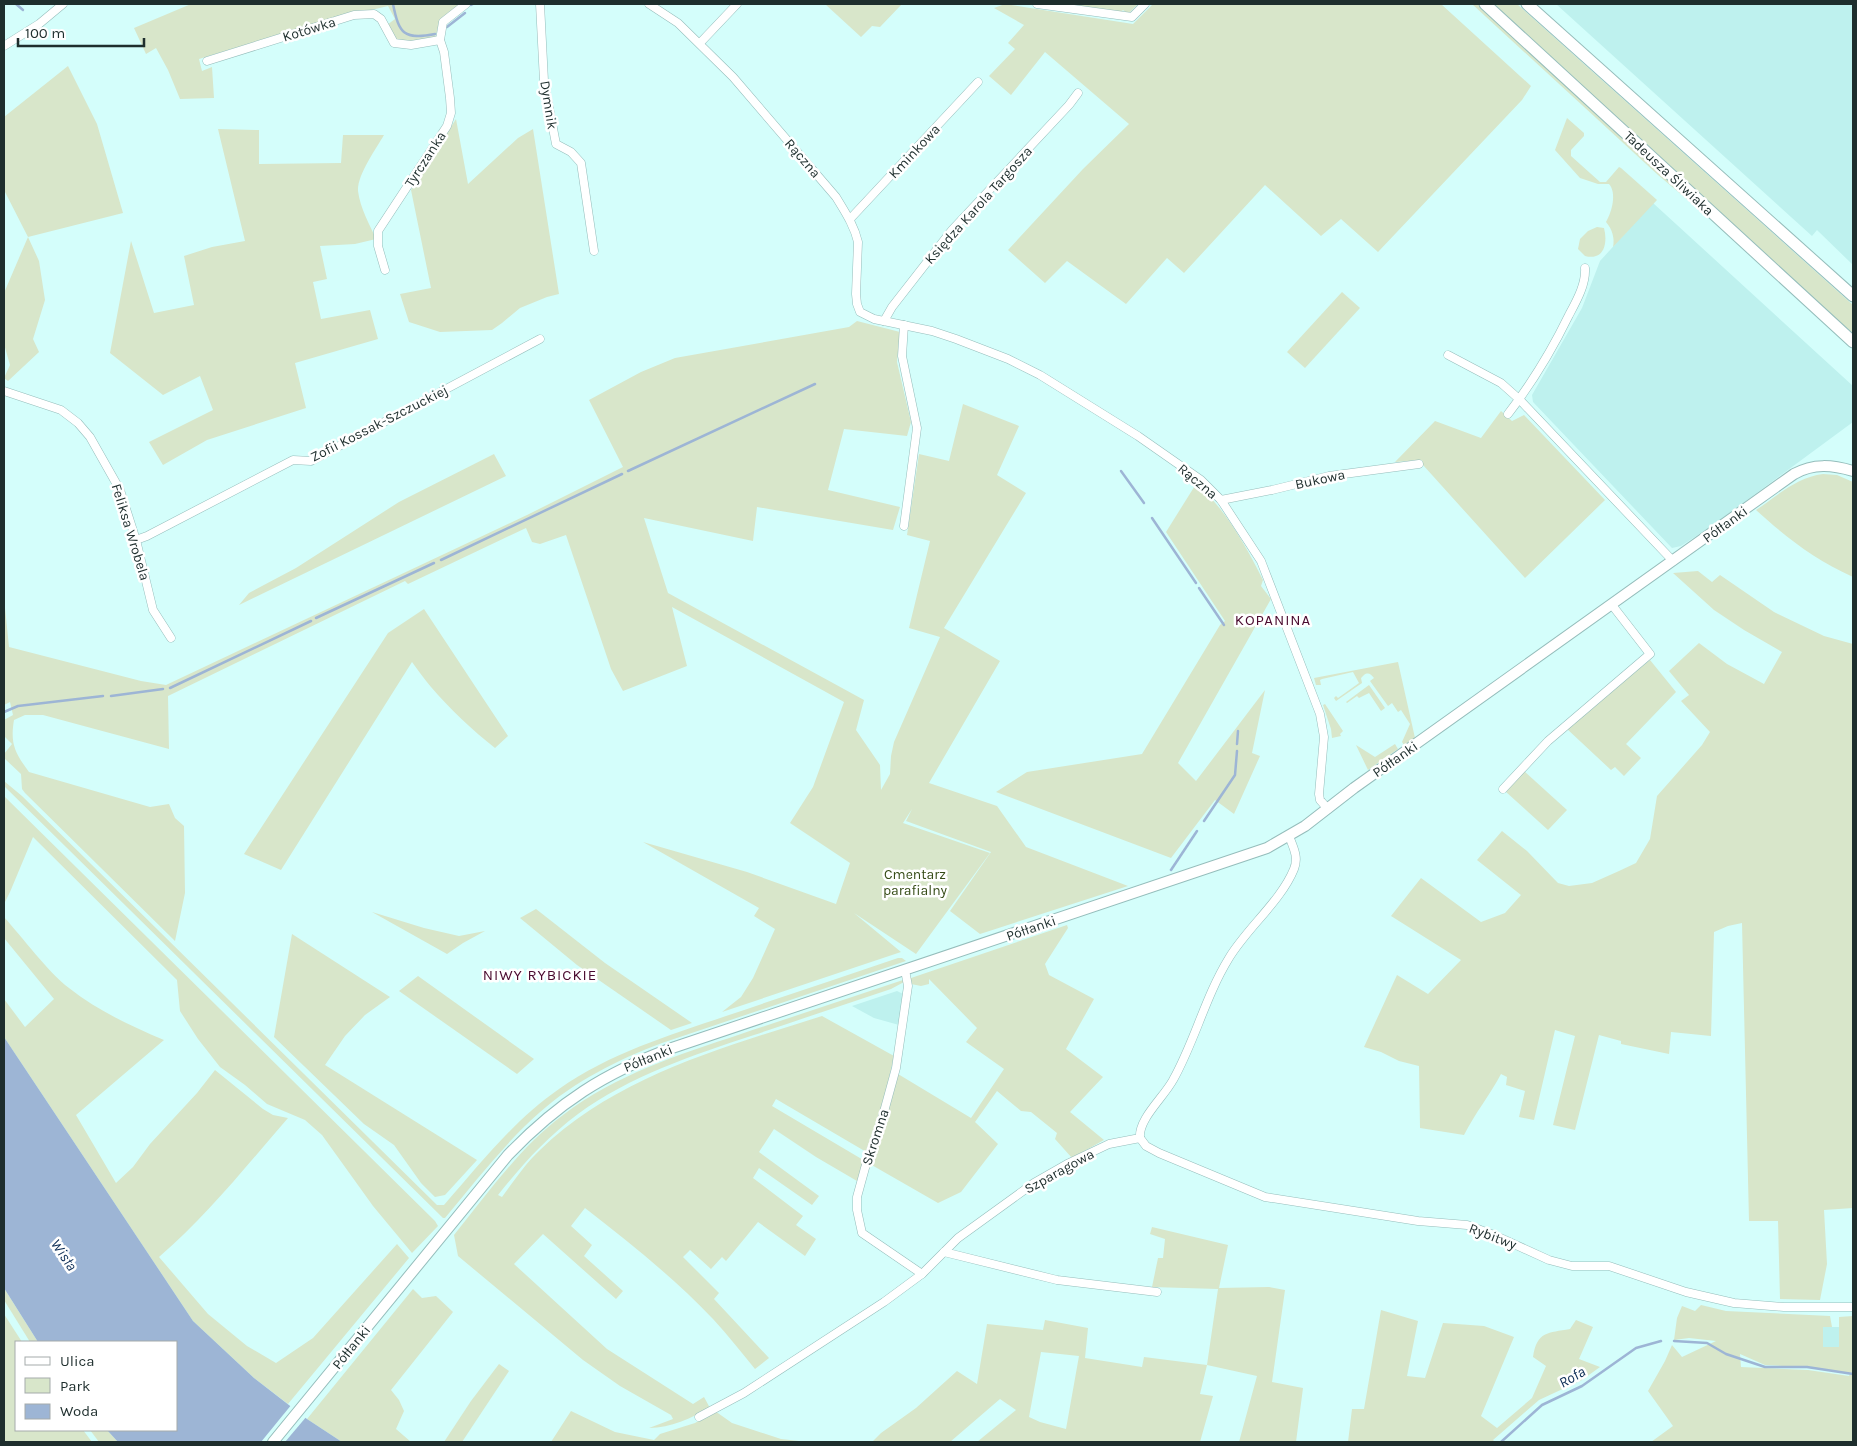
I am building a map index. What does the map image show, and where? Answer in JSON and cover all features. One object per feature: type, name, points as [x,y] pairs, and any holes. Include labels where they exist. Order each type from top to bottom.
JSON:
[{"type":"main road","name":"Tadeusza Śliwiaka","points":[[1485,4],[1853,342]]},
{"type":"main road","points":[[1527,4],[1853,296]]},
{"type":"street","points":[[4,46],[39,24],[63,4]]},
{"type":"street","points":[[440,40],[444,22],[466,4]]},
{"type":"street","name":"Dymnik","points":[[540,4],[544,82],[556,144],[572,152],[581,164],[594,252]]},
{"type":"street","name":"Rączna","points":[[650,4],[678,23],[733,77],[836,197],[850,219],[858,242],[856,294],[858,307],[866,315],[956,339],[1040,375],[1077,397],[1190,472],[1221,500],[1261,561],[1320,714],[1324,737],[1319,794],[1320,800],[1328,809]]},
{"type":"street","points":[[700,43],[737,4]]},
{"type":"street","points":[[1037,4],[1132,17],[1145,4]]},
{"type":"street","name":"Kotówka","points":[[207,61],[354,16],[374,14],[381,19],[394,43],[412,46],[440,40]]},
{"type":"street","name":"Tyrczanka","points":[[385,270],[378,246],[378,231],[447,126],[451,113],[444,52],[440,40]]},
{"type":"street","name":"Kminkowa","points":[[850,219],[978,82]]},
{"type":"street","name":"Księdza Karola Targosza","points":[[884,321],[892,306],[952,230],[1078,93]]},
{"type":"street","points":[[1508,414],[1544,362],[1563,328],[1586,278],[1586,268]]},
{"type":"street","points":[[904,325],[902,356],[917,428],[904,526]]},
{"type":"street","name":"Zofii Kossak-Szczuckiej","points":[[136,540],[294,460],[311,461],[540,339]]},
{"type":"street","points":[[1448,355],[1501,384],[1519,399],[1673,561]]},
{"type":"street","name":"Feliksa Wrobela","points":[[4,391],[54,407],[78,423],[94,443],[117,483],[136,540],[153,610],[171,638]]},
{"type":"street","name":"Bukowa","points":[[1221,500],[1329,476],[1419,464]]},
{"type":"street","name":"Półłanki","points":[[273,1442],[500,1165],[530,1132],[592,1085],[619,1070],[672,1048],[1267,848],[1328,809],[1800,471],[1820,466],[1850,471]]},
{"type":"street","points":[[1503,789],[1548,741],[1650,654],[1612,605]]},
{"type":"street","points":[[1140,1138],[1140,1130],[1144,1121],[1178,1072],[1206,1003],[1224,967],[1243,937],[1279,892],[1294,868],[1296,854],[1288,836]]},
{"type":"street","name":"Skromna","points":[[905,970],[908,986],[896,1068],[857,1197],[857,1210],[862,1233],[922,1274]]},
{"type":"street","name":"Szparagowa","points":[[700,1417],[744,1393],[884,1302],[922,1274],[958,1238],[1048,1175],[1109,1144],[1140,1138]]},
{"type":"street","name":"Rybitwy","points":[[1140,1138],[1146,1146],[1158,1153],[1265,1197],[1418,1221],[1467,1225],[1549,1260],[1572,1266],[1609,1266],[1686,1292],[1734,1303],[1784,1307],[1853,1307]]},
{"type":"street","points":[[944,1252],[1057,1280],[1157,1292]]},
{"type":"shaded area","points":[[1556,4],[1853,4],[1853,265],[1817,230],[1812,236]]},
{"type":"shaded area","points":[[1653,203],[1853,386],[1853,422],[1716,523],[1681,546],[1672,548],[1533,402],[1532,395],[1582,308],[1600,261]]},
{"type":"shaded area","points":[[897,991],[903,994],[899,1025],[874,1018],[852,1006]]},
{"type":"shaded area","points":[[1823,1327],[1839,1327],[1839,1347],[1822,1347]]},
{"type":"green space","points":[[191,4],[462,4],[439,24],[435,38],[405,42],[398,41],[387,25],[395,19],[388,6],[238,50],[235,48],[199,59],[202,71],[212,67],[214,98],[180,99],[156,48],[146,54],[134,28]]},
{"type":"green space","points":[[825,4],[902,4],[880,27],[872,26],[861,37]]},
{"type":"green space","points":[[1005,4],[1133,24],[1153,4],[1441,4],[1531,86],[1522,100],[1378,252],[1341,219],[1321,236],[1265,185],[1184,273],[1167,258],[1126,304],[1067,261],[1045,283],[1008,250],[1083,169],[1129,124],[1045,52],[1011,95],[989,76],[1015,49],[1008,43],[1024,25],[994,8]]},
{"type":"green space","points":[[1057,4],[1138,4],[1128,14],[1123,10],[1120,13]]},
{"type":"green space","points":[[1472,4],[1478,4],[1707,216],[1658,175]]},
{"type":"green space","points":[[1491,4],[1517,4],[1853,305],[1853,333],[1832,316]]},
{"type":"green space","points":[[68,66],[97,124],[123,213],[28,237],[4,190],[4,117]]},
{"type":"green space","points":[[1567,118],[1584,133],[1584,136],[1571,150],[1571,156],[1600,182],[1606,182],[1619,167],[1621,168],[1657,200],[1613,247],[1614,240],[1606,222],[1613,203],[1613,192],[1609,184],[1598,184],[1580,178],[1555,150]]},
{"type":"green space","points":[[456,119],[468,184],[518,138],[533,129],[559,294],[520,308],[492,330],[440,332],[409,322],[400,294],[431,288],[411,190]]},
{"type":"green space","points":[[218,129],[259,130],[259,164],[341,163],[343,135],[384,135],[364,170],[358,191],[363,210],[376,239],[355,244],[320,246],[327,279],[313,282],[321,319],[370,310],[378,339],[295,363],[306,408],[207,440],[163,465],[149,442],[213,410],[200,376],[163,395],[110,353],[131,241],[154,313],[194,305],[184,256],[212,247],[245,241]]},
{"type":"green space","points":[[1597,227],[1604,228],[1605,245],[1603,250],[1597,256],[1585,256],[1578,249],[1580,239],[1588,231]]},
{"type":"green space","points":[[28,237],[39,261],[45,300],[33,339],[39,352],[8,381],[4,378],[10,365],[4,344],[4,293]]},
{"type":"green space","points":[[1342,292],[1360,308],[1305,368],[1287,352]]},
{"type":"green space","name":"Cmentarz parafialny","points":[[857,321],[900,332],[897,362],[911,422],[907,436],[844,429],[828,490],[900,507],[893,530],[757,507],[753,541],[644,518],[668,593],[864,700],[856,730],[880,765],[881,790],[890,774],[894,742],[940,637],[909,628],[930,541],[907,535],[919,454],[949,461],[963,404],[1019,426],[997,475],[1026,493],[944,628],[1000,661],[929,783],[997,806],[1026,847],[1128,886],[980,934],[950,911],[991,852],[906,821],[912,809],[903,823],[990,853],[916,954],[854,913],[901,952],[722,1012],[741,997],[753,978],[775,929],[754,916],[759,908],[643,842],[747,872],[836,904],[850,863],[790,823],[813,787],[844,702],[672,607],[687,666],[623,691],[611,669],[566,535],[540,544],[532,542],[526,528],[408,584],[405,581],[168,696],[169,749],[43,715],[25,715],[14,720],[13,742],[20,759],[29,772],[150,807],[169,804],[175,818],[184,826],[185,893],[175,941],[25,793],[22,789],[21,774],[4,758],[4,754],[12,744],[4,736],[4,720],[13,715],[10,702],[4,705],[4,598],[9,647],[141,681],[166,685],[527,515],[623,467],[589,400],[641,372],[675,358],[849,327]]},
{"type":"green space","points":[[1501,411],[1512,421],[1524,415],[1605,500],[1525,578],[1423,465],[1422,460],[1395,462],[1435,421],[1481,438]]},
{"type":"green space","points":[[494,454],[506,476],[239,605],[249,593],[296,568],[399,502]]},
{"type":"green space","points":[[1823,474],[1837,475],[1853,482],[1853,577],[1802,548],[1756,510],[1796,483]]},
{"type":"green space","points":[[1196,484],[1216,504],[1234,528],[1263,580],[1261,586],[1271,599],[1178,763],[1196,781],[1265,690],[1252,753],[1260,756],[1234,814],[1215,800],[1171,858],[996,792],[1027,772],[1142,754],[1220,625],[1225,621],[1166,532]]},
{"type":"green space","points":[[1698,571],[1712,582],[1720,575],[1774,612],[1824,636],[1853,644],[1853,1208],[1824,1210],[1827,1264],[1820,1300],[1780,1299],[1778,1221],[1749,1221],[1742,923],[1714,932],[1711,1036],[1671,1032],[1669,1054],[1621,1044],[1621,1041],[1599,1035],[1575,1130],[1553,1125],[1575,1036],[1555,1030],[1534,1120],[1519,1117],[1525,1091],[1506,1085],[1507,1077],[1501,1074],[1464,1135],[1420,1128],[1419,1066],[1399,1061],[1381,1052],[1364,1047],[1397,975],[1428,994],[1461,960],[1391,916],[1421,878],[1481,922],[1505,913],[1521,895],[1477,860],[1502,831],[1527,851],[1558,883],[1569,886],[1592,883],[1636,863],[1650,839],[1657,796],[1702,745],[1710,732],[1681,701],[1689,695],[1669,671],[1699,643],[1727,664],[1764,684],[1782,652],[1714,610],[1673,573]]},
{"type":"green space","points":[[424,609],[508,736],[495,748],[446,703],[428,684],[412,662],[281,870],[244,854],[388,633]]},
{"type":"green space","points":[[1650,660],[1676,692],[1626,744],[1641,758],[1624,776],[1615,767],[1611,770],[1566,728]]},
{"type":"green space","points":[[1398,662],[1415,738],[1404,745],[1402,742],[1410,724],[1401,710],[1398,712],[1392,703],[1388,706],[1370,681],[1374,678],[1371,675],[1364,675],[1361,678],[1362,683],[1336,701],[1334,698],[1336,696],[1338,698],[1359,683],[1353,672],[1322,679],[1320,680],[1321,685],[1316,685],[1314,678]]},
{"type":"green space","points":[[1369,685],[1385,708],[1381,711],[1369,693],[1359,698],[1357,696],[1346,702]]},
{"type":"green space","points":[[1325,704],[1343,731],[1340,734],[1341,736],[1332,738],[1323,705]]},
{"type":"green space","points":[[1395,744],[1398,749],[1368,770],[1356,745],[1375,757]]},
{"type":"green space","points":[[1524,771],[1567,810],[1548,830],[1506,792]]},
{"type":"green space","points":[[4,781],[22,796],[437,1205],[444,1205],[498,1143],[527,1114],[559,1089],[599,1065],[641,1046],[685,1030],[898,958],[906,961],[662,1043],[597,1072],[567,1091],[526,1125],[443,1218],[4,786]]},
{"type":"green space","points":[[4,796],[435,1221],[438,1226],[412,1253],[373,1206],[322,1135],[305,1120],[267,1104],[220,1067],[198,1039],[180,1011],[177,980],[33,837],[4,904]]},
{"type":"green space","points":[[536,909],[605,963],[692,1023],[671,1030],[577,965],[520,918]]},
{"type":"green space","points":[[372,912],[424,928],[459,936],[485,931],[447,954]]},
{"type":"green space","points":[[4,917],[44,964],[69,988],[103,1011],[164,1040],[76,1115],[116,1183],[133,1167],[150,1144],[197,1093],[215,1070],[263,1109],[273,1115],[288,1118],[194,1225],[159,1257],[208,1314],[247,1346],[276,1363],[313,1338],[397,1244],[409,1258],[288,1404],[254,1378],[193,1321],[4,1037],[4,999],[25,1027],[54,999],[4,938]]},
{"type":"green space","points":[[1067,925],[1068,928],[1045,964],[1049,975],[1094,999],[1066,1049],[1103,1077],[1070,1112],[1104,1140],[1072,1158],[1055,1139],[1057,1133],[1031,1112],[1021,1111],[997,1091],[975,1122],[998,1144],[961,1192],[938,1203],[870,1164],[898,1074],[971,1118],[1004,1069],[966,1042],[977,1028],[929,979],[929,984],[921,986],[911,984],[911,978]]},
{"type":"green space","points":[[292,934],[390,997],[365,1015],[345,1036],[325,1065],[477,1160],[445,1195],[435,1197],[421,1183],[394,1145],[364,1124],[274,1037]]},
{"type":"green space","points":[[418,976],[534,1059],[517,1074],[399,991]]},
{"type":"green space","points":[[903,980],[904,982],[891,989],[685,1059],[619,1088],[578,1114],[555,1133],[525,1163],[498,1195],[502,1197],[540,1150],[570,1124],[602,1102],[672,1067],[709,1053],[822,1016],[894,1056],[882,1109],[868,1153],[776,1099],[772,1106],[865,1161],[857,1181],[774,1129],[759,1152],[819,1196],[812,1205],[759,1168],[753,1178],[803,1216],[796,1225],[816,1239],[805,1256],[758,1222],[726,1261],[722,1257],[711,1269],[690,1250],[683,1257],[719,1293],[714,1299],[769,1358],[755,1369],[719,1325],[683,1289],[585,1208],[571,1226],[592,1245],[584,1256],[623,1291],[616,1299],[543,1234],[514,1264],[607,1349],[693,1404],[704,1397],[710,1408],[673,1424],[649,1428],[673,1419],[671,1415],[620,1386],[583,1360],[458,1256],[454,1235],[492,1187],[533,1141],[563,1115],[584,1101],[626,1077],[671,1058]]},
{"type":"green space","points":[[1152,1227],[1228,1245],[1219,1288],[1269,1287],[1285,1290],[1272,1382],[1303,1388],[1296,1442],[1239,1442],[1257,1376],[1207,1365],[1218,1289],[1152,1287],[1158,1258],[1163,1258],[1165,1239],[1150,1234]]},
{"type":"green space","points":[[4,1288],[37,1341],[29,1341],[4,1300]]},
{"type":"green space","points":[[413,1289],[422,1298],[436,1296],[453,1312],[391,1390],[399,1400],[404,1411],[396,1429],[411,1442],[342,1442],[307,1419]]},
{"type":"green space","points":[[1701,1305],[1726,1311],[1830,1316],[1832,1327],[1823,1327],[1823,1347],[1839,1347],[1839,1317],[1853,1316],[1853,1442],[1651,1442],[1673,1426],[1648,1391],[1672,1345],[1682,1357],[1716,1341],[1689,1338],[1674,1340],[1677,1318],[1682,1306],[1695,1311]],"holes":[[[1740,1354],[1765,1365],[1804,1367],[1850,1374],[1849,1376],[1808,1370],[1741,1367]]]},
{"type":"green space","points":[[1381,1310],[1418,1321],[1407,1376],[1425,1378],[1443,1323],[1484,1326],[1514,1337],[1481,1416],[1497,1428],[1532,1398],[1546,1366],[1533,1357],[1537,1342],[1545,1335],[1570,1329],[1576,1320],[1593,1327],[1579,1359],[1600,1367],[1582,1380],[1539,1400],[1493,1440],[1495,1442],[1348,1442],[1352,1409],[1364,1409]]},
{"type":"green space","points":[[4,1314],[21,1341],[15,1341],[15,1431],[84,1431],[92,1442],[4,1442]]},
{"type":"green space","points":[[1045,1320],[1088,1328],[1085,1358],[1142,1367],[1144,1357],[1207,1365],[1200,1394],[1213,1396],[1200,1442],[977,1442],[1016,1410],[1000,1399],[950,1442],[872,1442],[881,1433],[916,1408],[957,1371],[977,1384],[987,1324],[1043,1330]],"holes":[[[1041,1352],[1079,1356],[1066,1429],[1029,1417]]]},
{"type":"green space","points":[[499,1364],[509,1371],[462,1442],[444,1442],[471,1401]]},
{"type":"green space","points":[[571,1411],[615,1432],[654,1440],[660,1434],[695,1423],[715,1411],[732,1423],[781,1439],[808,1442],[551,1442]]},
{"type":"green space","points":[[91,1431],[108,1431],[118,1442],[99,1442]]},
{"type":"water","name":"Wisła","points":[[4,1037],[193,1321],[254,1378],[307,1419],[342,1442],[118,1442],[108,1431],[178,1431],[178,1341],[37,1341],[4,1288]]},
{"type":"pier","points":[[292,1404],[307,1416],[285,1442],[261,1442]]},
{"type":"waterway","points":[[16,4],[23,10]]},
{"type":"waterway","points":[[393,4],[398,22],[405,32],[416,36],[435,34]]},
{"type":"waterway","points":[[447,27],[465,13]]},
{"type":"waterway","points":[[628,471],[815,384]]},
{"type":"waterway","points":[[1121,471],[1144,503]]},
{"type":"waterway","points":[[441,560],[622,474]]},
{"type":"waterway","points":[[1152,518],[1196,583]]},
{"type":"waterway","points":[[316,618],[434,563]]},
{"type":"waterway","points":[[1199,588],[1224,625]]},
{"type":"waterway","points":[[170,688],[311,621]]},
{"type":"waterway","points":[[111,696],[163,689]]},
{"type":"waterway","points":[[4,712],[18,706],[103,696]]},
{"type":"waterway","points":[[1237,744],[1238,731]]},
{"type":"waterway","points":[[1204,821],[1235,775],[1237,751]]},
{"type":"waterway","points":[[1171,870],[1197,831]]},
{"type":"waterway","name":"Rofa","points":[[1501,1442],[1542,1405],[1582,1386],[1636,1348],[1661,1341]]},
{"type":"waterway","name":"Rofa","points":[[1674,1341],[1707,1343],[1726,1354],[1765,1367],[1807,1367],[1853,1374]]},
{"type":"district","name":"KOPANINA","points":[[1273,620]]},
{"type":"district","name":"NIWY RYBICKIE","points":[[540,975]]}]
